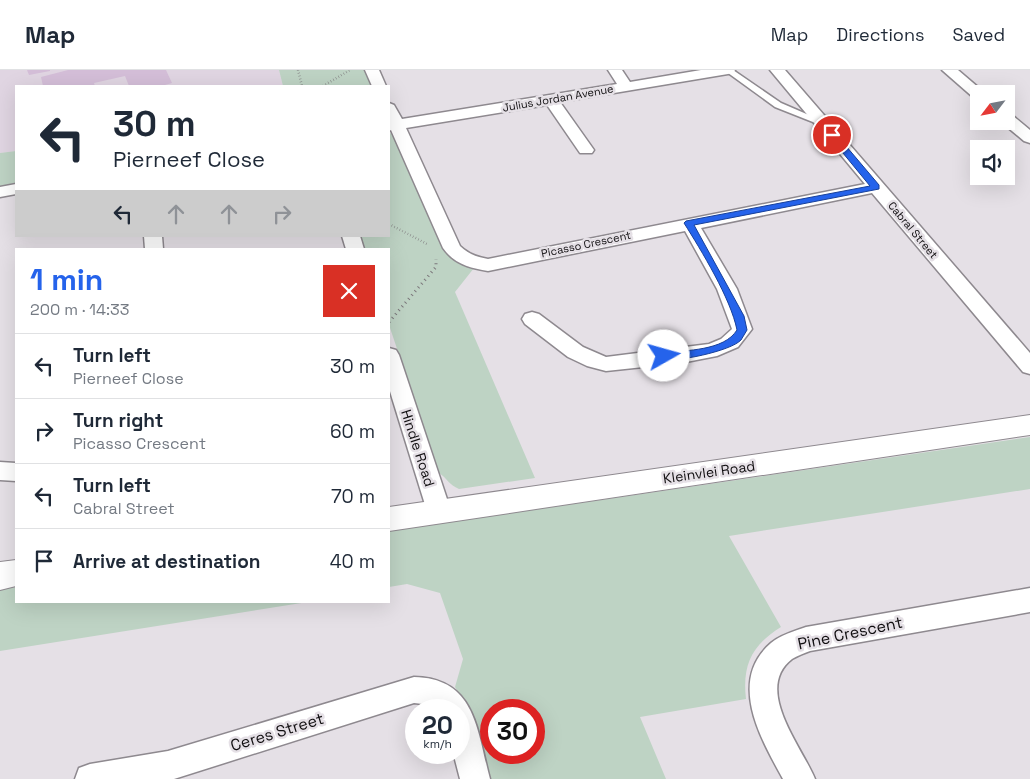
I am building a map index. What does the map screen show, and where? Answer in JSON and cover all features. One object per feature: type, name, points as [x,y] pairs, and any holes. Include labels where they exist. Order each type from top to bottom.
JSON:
[{"type":"street","points":[[372,70],[379,85]]},
{"type":"street","points":[[615,70],[626,87]]},
{"type":"street","name":"Julius Jordan Avenue","points":[[392,126],[728,70]]},
{"type":"street","name":"Cabral Street","points":[[777,70],[1030,367]]},
{"type":"street","points":[[950,70],[970,87]]},
{"type":"street","points":[[551,100],[586,150]]},
{"type":"street","points":[[392,126],[443,248]]},
{"type":"street","points":[[1015,126],[1030,138]]},
{"type":"street","name":"Picasso Crescent","points":[[443,248],[475,263],[488,265],[689,223],[876,187]]},
{"type":"street","points":[[0,192],[15,189]]},
{"type":"street","points":[[532,319],[578,355],[590,361],[606,364],[703,352],[723,346],[737,338],[742,330],[739,316],[702,244],[689,223]]},
{"type":"street","name":"Hindle Road","points":[[390,358],[438,511]]},
{"type":"street","name":"Kleinvlei Road","points":[[390,519],[1030,425]]},
{"type":"street","points":[[0,471],[15,472]]},
{"type":"street","points":[[0,576],[15,573]]},
{"type":"street","name":"Pine Crescent","points":[[800,779],[771,726],[763,698],[766,672],[782,650],[793,643],[806,639],[1030,600]]},
{"type":"street","name":"Ceres Street","points":[[90,779],[168,766],[414,690],[439,692],[448,699]]},
{"type":"street","points":[[470,760],[475,779]]},
{"type":"lane","points":[[728,70],[778,105],[821,122]]},
{"type":"path","points":[[298,70],[302,85]]},
{"type":"path","points":[[324,85],[350,70]]},
{"type":"path","points":[[390,224],[443,248],[436,267],[390,321]]},
{"type":"shaded area","points":[[0,70],[279,70],[283,85],[15,85],[15,151],[0,153]]},
{"type":"green space","points":[[279,70],[365,70],[372,85],[283,85]]},
{"type":"green space","points":[[390,133],[394,136],[444,251],[456,262],[474,268],[455,292],[535,478],[459,489],[439,473],[390,328],[390,248],[363,248],[359,237],[390,237]]},
{"type":"green space","points":[[15,151],[15,185],[0,188],[0,153]]},
{"type":"green space","points":[[1030,437],[1030,489],[729,536],[781,627],[763,641],[751,657],[746,676],[746,699],[640,717],[666,779],[488,779],[483,764],[545,764],[545,699],[480,699],[480,754],[470,723],[470,699],[462,699],[455,687],[463,659],[440,593],[407,584],[390,587],[390,531]]},
{"type":"green space","points":[[15,587],[15,603],[301,603],[0,651],[0,590]]},
{"type":"building","points":[[27,70],[50,70],[50,71],[29,75]]},
{"type":"building","points":[[68,70],[166,70],[172,83],[165,85],[129,85],[125,76],[94,83],[95,85],[43,85],[41,77]]},
{"type":"route","points":[[664,356],[703,352],[723,346],[737,338],[742,330],[739,316],[702,244],[689,223],[876,187],[832,135]]}]
